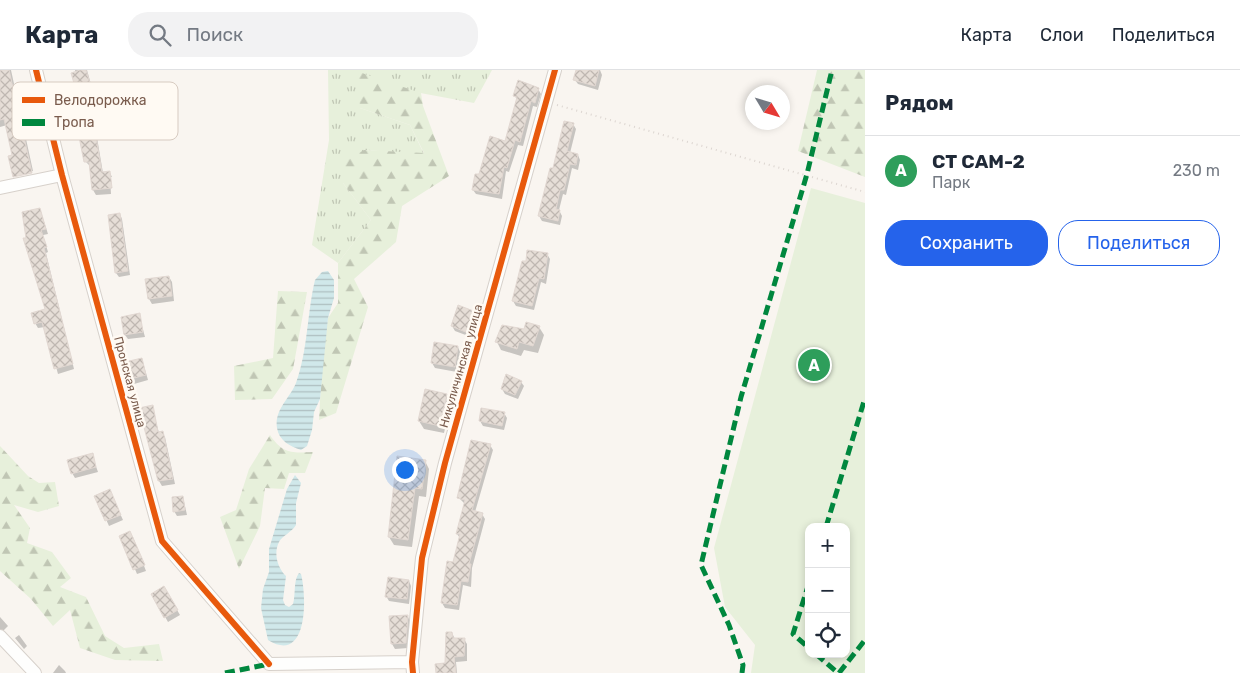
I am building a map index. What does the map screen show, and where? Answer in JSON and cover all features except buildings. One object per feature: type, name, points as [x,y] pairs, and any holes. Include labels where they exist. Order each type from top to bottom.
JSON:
[{"type":"street","name":"Никуличинская улица","points":[[413,667],[424,549],[448,454],[555,70]]},
{"type":"street","name":"Пронская улица","points":[[53,140],[162,541],[270,664],[413,667]]},
{"type":"street","points":[[0,188],[62,176]]},
{"type":"street","points":[[0,636],[35,673]]},
{"type":"path","points":[[546,102],[865,192]]},
{"type":"green space","points":[[328,70],[492,70],[474,103],[415,92],[360,108],[410,125],[424,154],[364,150],[343,183],[371,220],[338,263],[312,245],[329,140]]},
{"type":"green space","points":[[817,70],[865,70],[865,177],[798,151]]},
{"type":"green space","points":[[356,71],[421,93],[423,106],[449,176],[402,206],[396,242],[354,279],[368,307],[336,413],[319,420],[322,363],[328,318],[338,303],[338,263],[371,220],[343,183],[341,163],[364,150],[424,153],[410,125],[360,108]]},
{"type":"green space","points":[[811,188],[865,203],[865,673],[751,673],[755,645],[725,607],[714,548]]},
{"type":"green space","points":[[278,291],[307,292],[293,369],[272,399],[235,400],[234,366],[273,358]]},
{"type":"green space","points":[[270,435],[279,446],[288,451],[313,452],[305,473],[289,473],[284,489],[265,488],[260,526],[239,569],[220,517],[236,510],[249,469]]},
{"type":"green space","points":[[0,446],[28,476],[39,483],[55,482],[59,506],[38,512],[14,505],[30,528],[27,543],[52,552],[71,578],[60,587],[86,597],[105,636],[124,648],[159,644],[163,661],[115,660],[80,648],[70,610],[53,626],[31,599],[0,571]]},
{"type":"water","points":[[328,271],[334,280],[334,298],[328,318],[320,399],[314,412],[312,430],[307,446],[301,450],[289,445],[278,433],[278,415],[296,383],[300,370],[315,280],[322,272]]},
{"type":"water","points":[[295,475],[301,483],[296,503],[296,525],[279,542],[276,556],[286,576],[283,600],[285,605],[289,607],[293,604],[297,576],[299,573],[301,574],[304,612],[298,636],[291,643],[281,645],[268,640],[261,608],[263,589],[269,572],[269,549],[287,489]]},
{"type":"marked path","points":[[742,673],[743,665],[729,625],[701,565],[741,397],[807,174],[832,70]]},
{"type":"marked path","points":[[827,523],[865,398]]},
{"type":"marked path","points":[[805,596],[793,634],[805,644]]},
{"type":"marked path","points":[[839,673],[865,640]]},
{"type":"marked path","points":[[821,658],[838,673]]},
{"type":"marked path","points":[[225,673],[269,664]]},
{"type":"cycle path","points":[[36,70],[39,82]]},
{"type":"cycle path","points":[[413,673],[412,662],[422,558],[445,463],[555,70]]},
{"type":"cycle path","points":[[53,140],[162,541],[269,664]]},
{"type":"place","name":"СТ САМ-2","points":[[814,365]]}]
